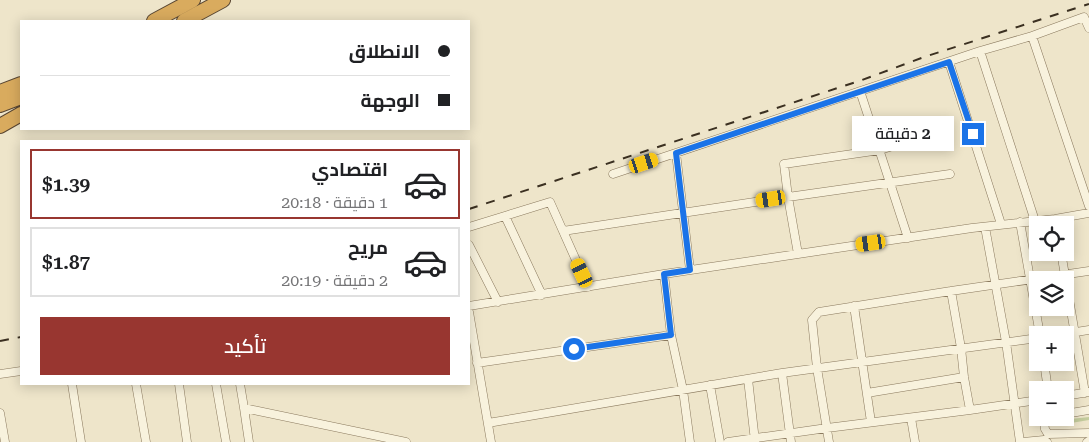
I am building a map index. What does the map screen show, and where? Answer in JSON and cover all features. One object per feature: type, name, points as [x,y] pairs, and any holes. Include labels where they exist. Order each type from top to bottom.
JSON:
[{"type":"highway","points":[[156,20],[193,0]]},
{"type":"highway","points":[[186,20],[223,0]]},
{"type":"highway","points":[[0,83],[20,80]]},
{"type":"highway","points":[[0,92],[20,84]]},
{"type":"highway","points":[[0,105],[20,97]]},
{"type":"highway","points":[[0,126],[20,115]]},
{"type":"street","points":[[612,174],[980,51],[1032,36],[1084,17],[1089,28]]},
{"type":"street","points":[[1032,36],[1089,206]]},
{"type":"street","points":[[980,51],[1033,216]]},
{"type":"street","points":[[949,62],[1002,224]]},
{"type":"street","points":[[860,91],[908,238]]},
{"type":"street","points":[[798,254],[784,164],[880,150],[922,136]]},
{"type":"street","points":[[676,153],[690,270]]},
{"type":"street","points":[[563,231],[950,174]]},
{"type":"street","points":[[470,227],[550,202],[588,287]]},
{"type":"street","points":[[1074,217],[1089,213]]},
{"type":"street","points":[[505,216],[542,295]]},
{"type":"street","points":[[470,306],[690,270],[972,228],[1029,221]]},
{"type":"street","points":[[1020,222],[1029,274]]},
{"type":"street","points":[[985,227],[1022,442],[1089,433]]},
{"type":"street","points":[[470,247],[498,302]]},
{"type":"street","points":[[1074,273],[1089,271]]},
{"type":"street","points":[[664,274],[671,335],[683,390],[690,442]]},
{"type":"street","points":[[829,442],[817,368],[812,320],[819,312],[1029,280]]},
{"type":"street","points":[[951,291],[970,410]]},
{"type":"street","points":[[854,306],[871,422]]},
{"type":"street","points":[[470,318],[491,442]]},
{"type":"street","points":[[1074,394],[1087,392],[1074,332],[1089,330]]},
{"type":"street","points":[[477,363],[671,335]]},
{"type":"street","points":[[488,423],[782,373],[1029,338]]},
{"type":"street","points":[[0,374],[20,371]]},
{"type":"street","points":[[782,373],[791,442]]},
{"type":"street","points":[[867,393],[964,377]]},
{"type":"street","points":[[748,379],[755,440]]},
{"type":"street","points":[[72,385],[81,442]]},
{"type":"street","points":[[136,385],[146,442]]},
{"type":"street","points":[[179,385],[187,442]]},
{"type":"street","points":[[216,385],[226,442]]},
{"type":"street","points":[[240,385],[249,442]]},
{"type":"street","points":[[710,385],[720,442]]},
{"type":"street","points":[[728,442],[755,440],[790,433],[1029,402]]},
{"type":"street","points":[[244,408],[406,442]]},
{"type":"street","points":[[1074,412],[1089,410]]},
{"type":"street","points":[[0,413],[5,442]]},
{"type":"street","points":[[910,418],[915,442]]},
{"type":"street","points":[[1044,426],[1046,439]]},
{"type":"green space","points":[[1089,417],[1089,420],[1074,422],[1074,419]]},
{"type":"railway","points":[[470,209],[1089,4]]},
{"type":"railway","points":[[0,341],[20,337]]},
{"type":"route","points":[[574,349],[671,335],[664,274],[690,270],[676,153],[949,62],[973,134]]}]
